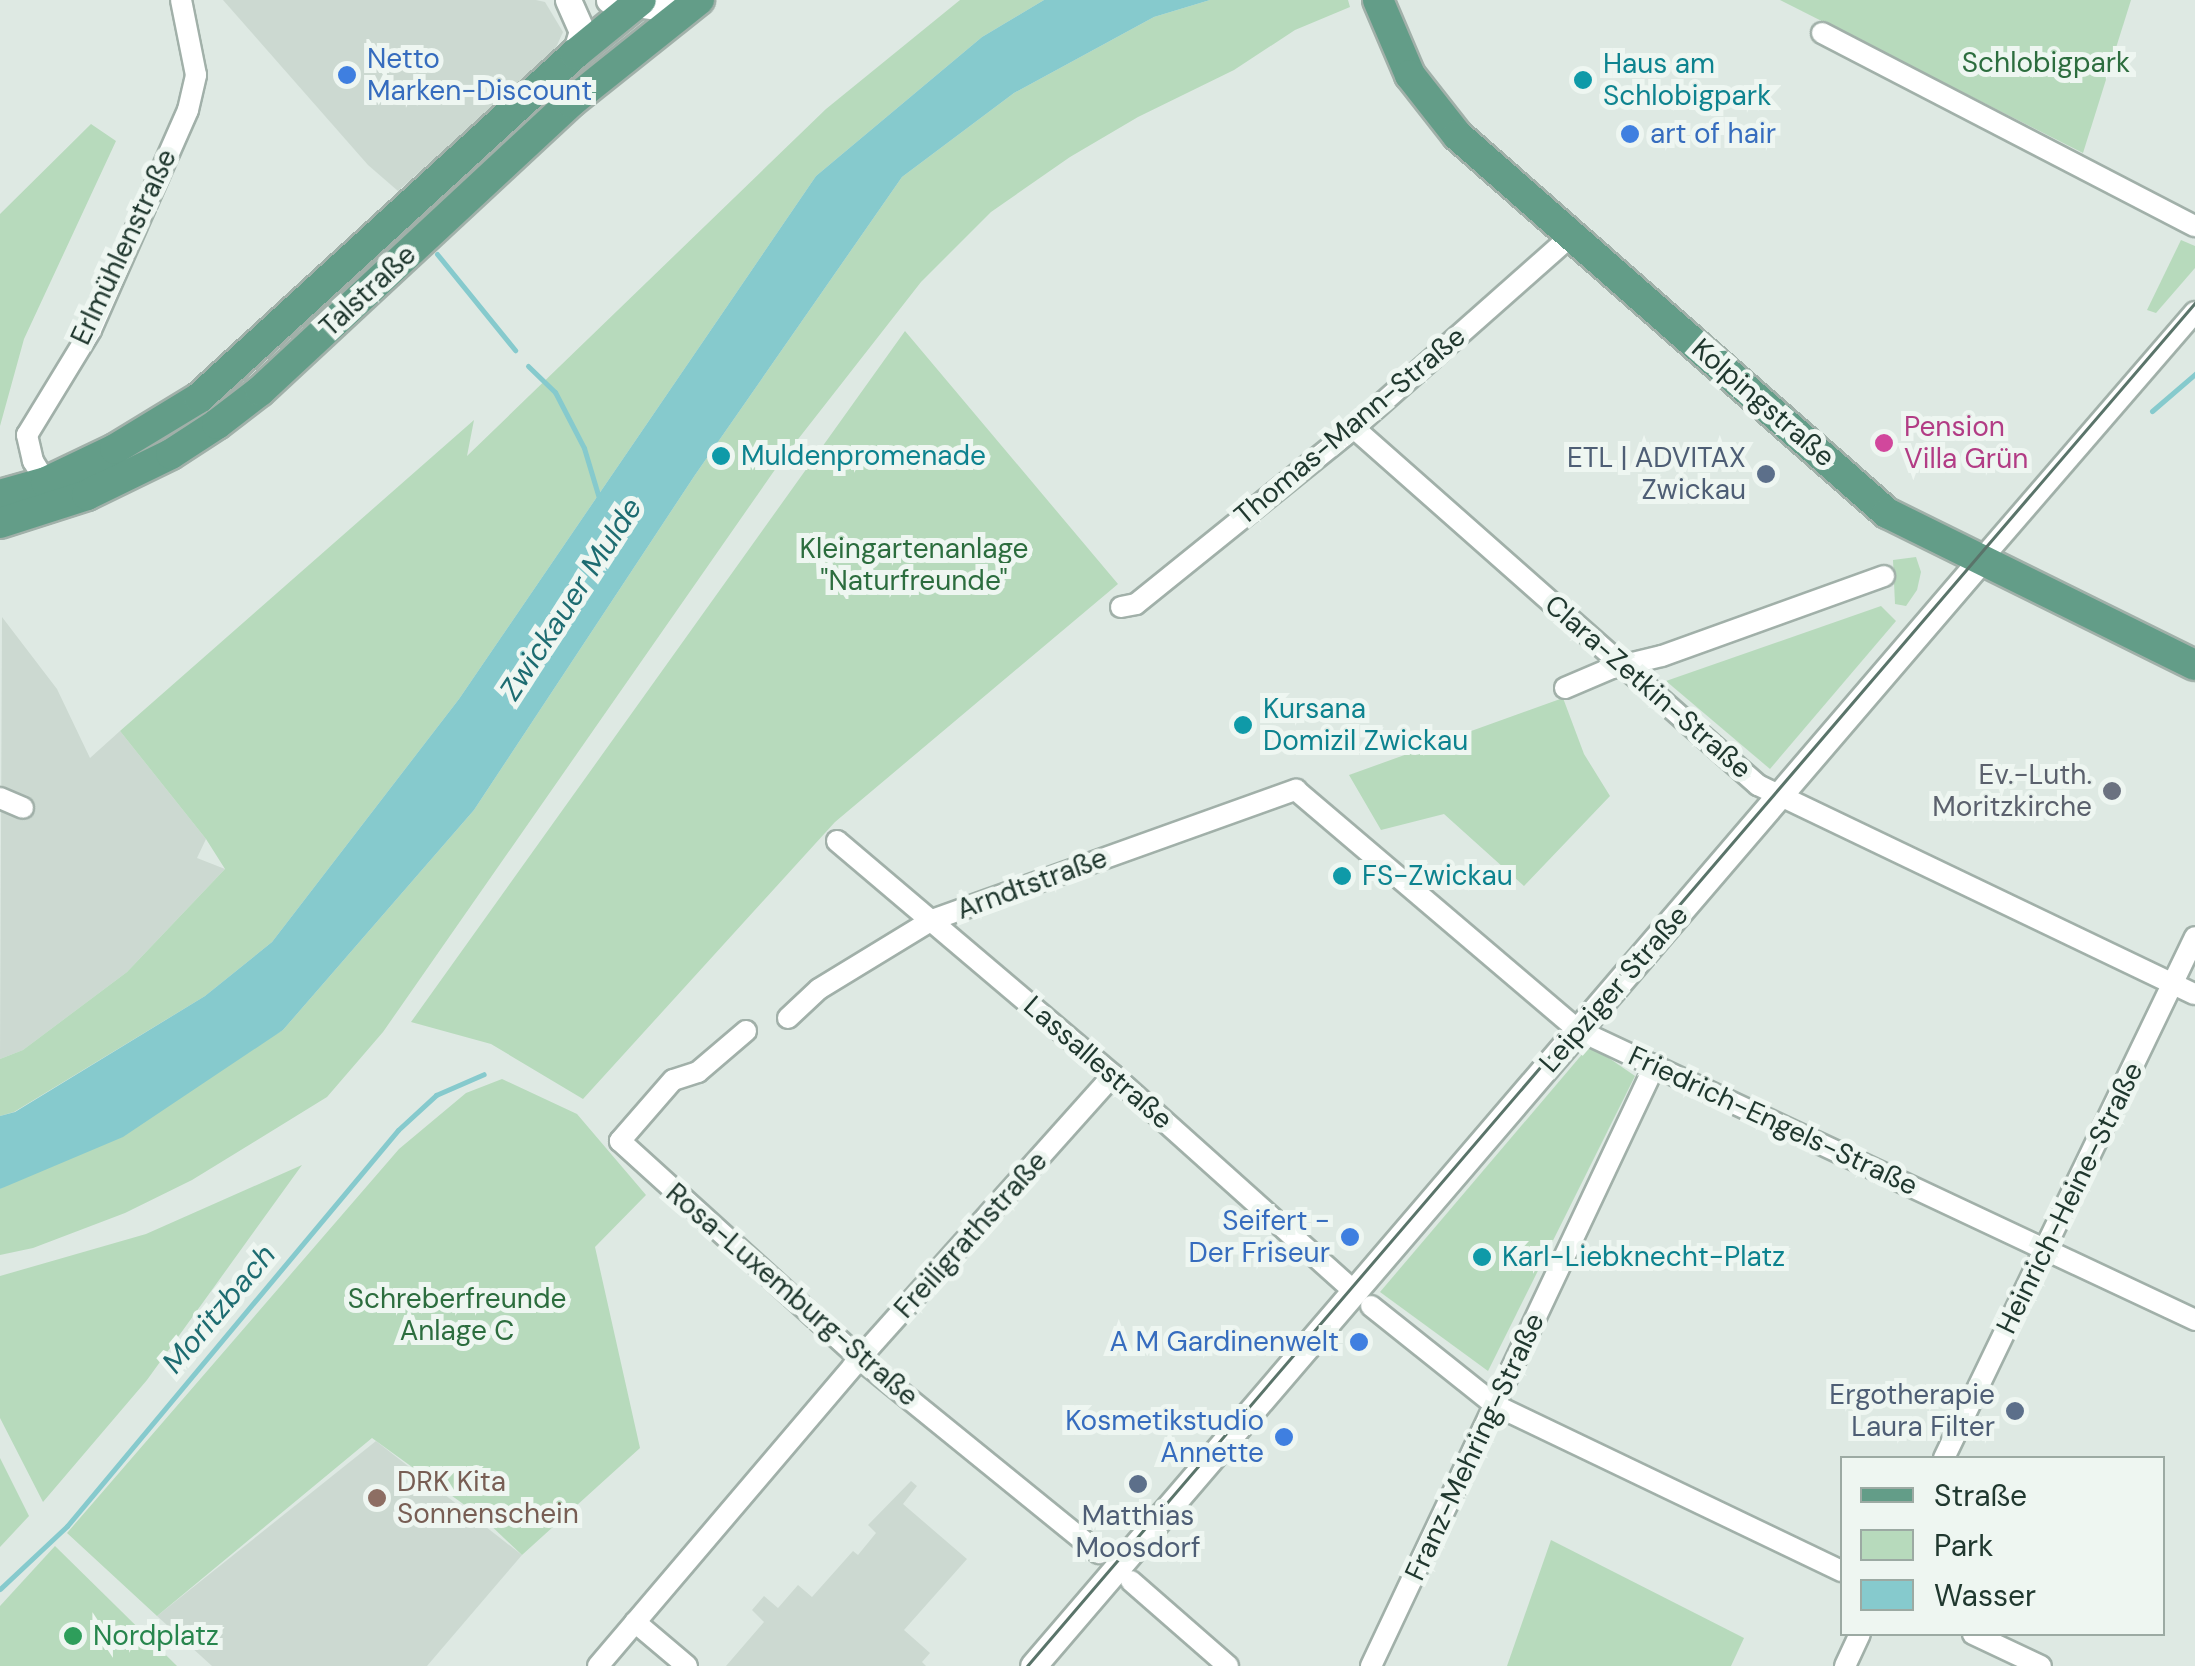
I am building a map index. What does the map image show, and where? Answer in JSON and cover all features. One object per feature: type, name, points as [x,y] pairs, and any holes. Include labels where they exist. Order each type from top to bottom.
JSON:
[{"type":"main road","name":"Kolpingstraße","points":[[1378,0],[1398,51],[1433,107],[1457,135],[1887,513],[2195,666]]},
{"type":"main road","name":"Talstraße","points":[[0,495],[46,482],[114,449],[199,398],[574,54],[643,6],[697,2]]},
{"type":"main road","name":"Talstraße","points":[[0,523],[88,495],[172,454],[260,390],[572,102],[643,6]]},
{"type":"street","name":"Erlmühlenstraße","points":[[46,482],[33,461],[27,435],[91,330],[188,110],[196,75],[180,0]]},
{"type":"street","points":[[568,0],[582,31],[574,54]]},
{"type":"street","points":[[1822,33],[2194,224]]},
{"type":"street","name":"Thomas-Mann-Straße","points":[[1122,607],[1136,604],[1354,428],[1572,235]]},
{"type":"street","name":"Leipziger Straße","points":[[1032,1666],[1363,1299],[1578,1030],[2195,312]]},
{"type":"street","name":"Clara-Zetkin-Straße","points":[[1354,428],[1758,784],[2195,994]]},
{"type":"street","points":[[1565,688],[1884,576]]},
{"type":"street","name":"Arndtstraße","points":[[788,1018],[820,989],[932,920],[1296,790]]},
{"type":"street","name":"Friedrich-Engels-Straße","points":[[1296,790],[1578,1030],[2195,1320]]},
{"type":"street","points":[[0,798],[23,808]]},
{"type":"street","name":"Lassallestraße","points":[[837,841],[1113,1076],[1363,1299],[1495,1405],[1840,1570]]},
{"type":"street","name":"Heinrich-Heine-Straße","points":[[1945,1456],[2195,937]]},
{"type":"street","name":"Rosa-Luxemburg-Straße","points":[[746,1032],[698,1072],[672,1080],[620,1142],[860,1359],[1099,1553]]},
{"type":"street","name":"Franz-Mehring-Straße","points":[[1371,1666],[1654,1066]]},
{"type":"street","name":"Freiligrathstraße","points":[[598,1666],[860,1359],[1113,1076]]},
{"type":"street","points":[[1130,1582],[1228,1666]]},
{"type":"street","points":[[635,1622],[687,1666]]},
{"type":"street","points":[[1845,1666],[1859,1636]]},
{"type":"street","points":[[1977,1636],[2041,1666]]},
{"type":"shaded area","points":[[223,0],[536,0],[545,2],[563,32],[554,52],[398,191],[368,165]]},
{"type":"shaded area","points":[[2,617],[57,689],[90,758],[120,731],[206,839],[197,858],[225,869],[127,972],[23,1050],[0,1059]]},
{"type":"shaded area","name":"DRK Kita Sonnenschein","points":[[376,1441],[522,1555],[427,1666],[212,1666],[157,1616]]},
{"type":"shaded area","points":[[911,1481],[917,1486],[903,1504],[967,1559],[904,1630],[930,1653],[922,1662],[926,1666],[726,1666],[764,1622],[752,1610],[764,1596],[778,1608],[798,1585],[812,1597],[853,1551],[858,1555],[876,1533],[868,1525]]},
{"type":"green space","points":[[960,0],[1044,0],[982,37],[816,176],[459,699],[272,942],[205,996],[14,1112],[0,1116],[0,1059],[23,1050],[127,972],[225,869],[206,839],[120,731],[474,420],[467,456],[826,109]]},
{"type":"green space","points":[[1210,0],[1348,0],[1350,7],[1295,30],[1234,70],[1138,117],[1070,157],[991,212],[921,282],[781,461],[383,1032],[327,1097],[192,1180],[125,1213],[33,1248],[0,1255],[0,1189],[283,1030],[474,810],[695,475],[902,177],[1014,93],[1154,17]]},
{"type":"green space","name":"Schlobigpark","points":[[1780,0],[2131,0],[2083,153]]},
{"type":"green space","points":[[91,124],[116,141],[24,339],[0,426],[0,214]]},
{"type":"green space","points":[[2181,240],[2195,246],[2195,268],[2156,313],[2147,310]]},
{"type":"green space","name":"Kleingartenanlage \"Naturfreunde\"","points":[[905,331],[1118,584],[835,822],[583,1099],[491,1044],[411,1022]]},
{"type":"green space","points":[[1916,557],[1921,572],[1917,590],[1906,606],[1895,604],[1893,560]]},
{"type":"green space","points":[[1881,606],[1896,621],[1770,769],[1666,681]]},
{"type":"green space","points":[[1563,698],[1584,754],[1610,796],[1524,886],[1444,814],[1381,830],[1349,775]]},
{"type":"green space","points":[[1590,1045],[1635,1076],[1488,1371],[1380,1292]]},
{"type":"green space","name":"Schreberfreunde Anlage C","points":[[502,1079],[577,1114],[646,1195],[595,1247],[640,1448],[522,1555],[484,1519],[372,1438],[157,1616],[67,1533],[399,1149],[466,1093]]},
{"type":"green space","points":[[302,1165],[147,1380],[43,1502],[0,1418],[0,1276],[146,1234]]},
{"type":"green space","points":[[0,1458],[29,1516],[0,1547]]},
{"type":"green space","points":[[1551,1540],[1744,1638],[1731,1666],[1507,1666]]},
{"type":"green space","name":"Nordplatz","points":[[55,1546],[177,1666],[0,1666],[0,1606]]},
{"type":"water","name":"Zwickauer Mulde","points":[[1044,0],[1210,0],[1154,17],[1014,93],[902,177],[695,475],[474,810],[283,1030],[123,1137],[0,1189],[0,1116],[15,1112],[205,996],[272,942],[459,699],[816,176],[982,37]]},
{"type":"waterway","points":[[437,254],[515,350]]},
{"type":"waterway","name":"Zwickauer Mulde","points":[[528,366],[555,392],[584,448],[599,498]]},
{"type":"waterway","name":"Moritzbach","points":[[2152,411],[2195,374]]},
{"type":"waterway","name":"Moritzbach","points":[[0,1589],[67,1526],[398,1130],[436,1095],[484,1074]]},
{"type":"tram line","points":[[1027,1666],[2195,303]]},
{"type":"place","name":"Netto Marken-Discount","points":[[347,75]]},
{"type":"place","name":"Haus am Schlobigpark","points":[[1583,80]]},
{"type":"place","name":"art of hair","points":[[1630,134]]},
{"type":"place","name":"Pension Villa Grün","points":[[1884,443]]},
{"type":"place","name":"Muldenpromenade","points":[[721,456]]},
{"type":"place","name":"ETL | ADVITAX Zwickau","points":[[1766,474]]},
{"type":"place","name":"Kursana Domizil Zwickau","points":[[1243,725]]},
{"type":"place","name":"Ev.-Luth. Moritzkirche","points":[[2112,791]]},
{"type":"place","name":"FS-Zwickau","points":[[1342,876]]},
{"type":"place","name":"Seifert - Der Friseur","points":[[1350,1237]]},
{"type":"place","name":"Karl-Liebknecht-Platz","points":[[1482,1257]]},
{"type":"place","name":"A M Gardinenwelt","points":[[1359,1342]]},
{"type":"place","name":"Ergotherapie Laura Filter","points":[[2015,1411]]},
{"type":"place","name":"Kosmetikstudio Annette","points":[[1284,1437]]},
{"type":"place","name":"Matthias Moosdorf","points":[[1138,1484]]},
{"type":"place","name":"DRK Kita Sonnenschein","points":[[377,1498]]},
{"type":"place","name":"Nordplatz","points":[[73,1636]]}]
